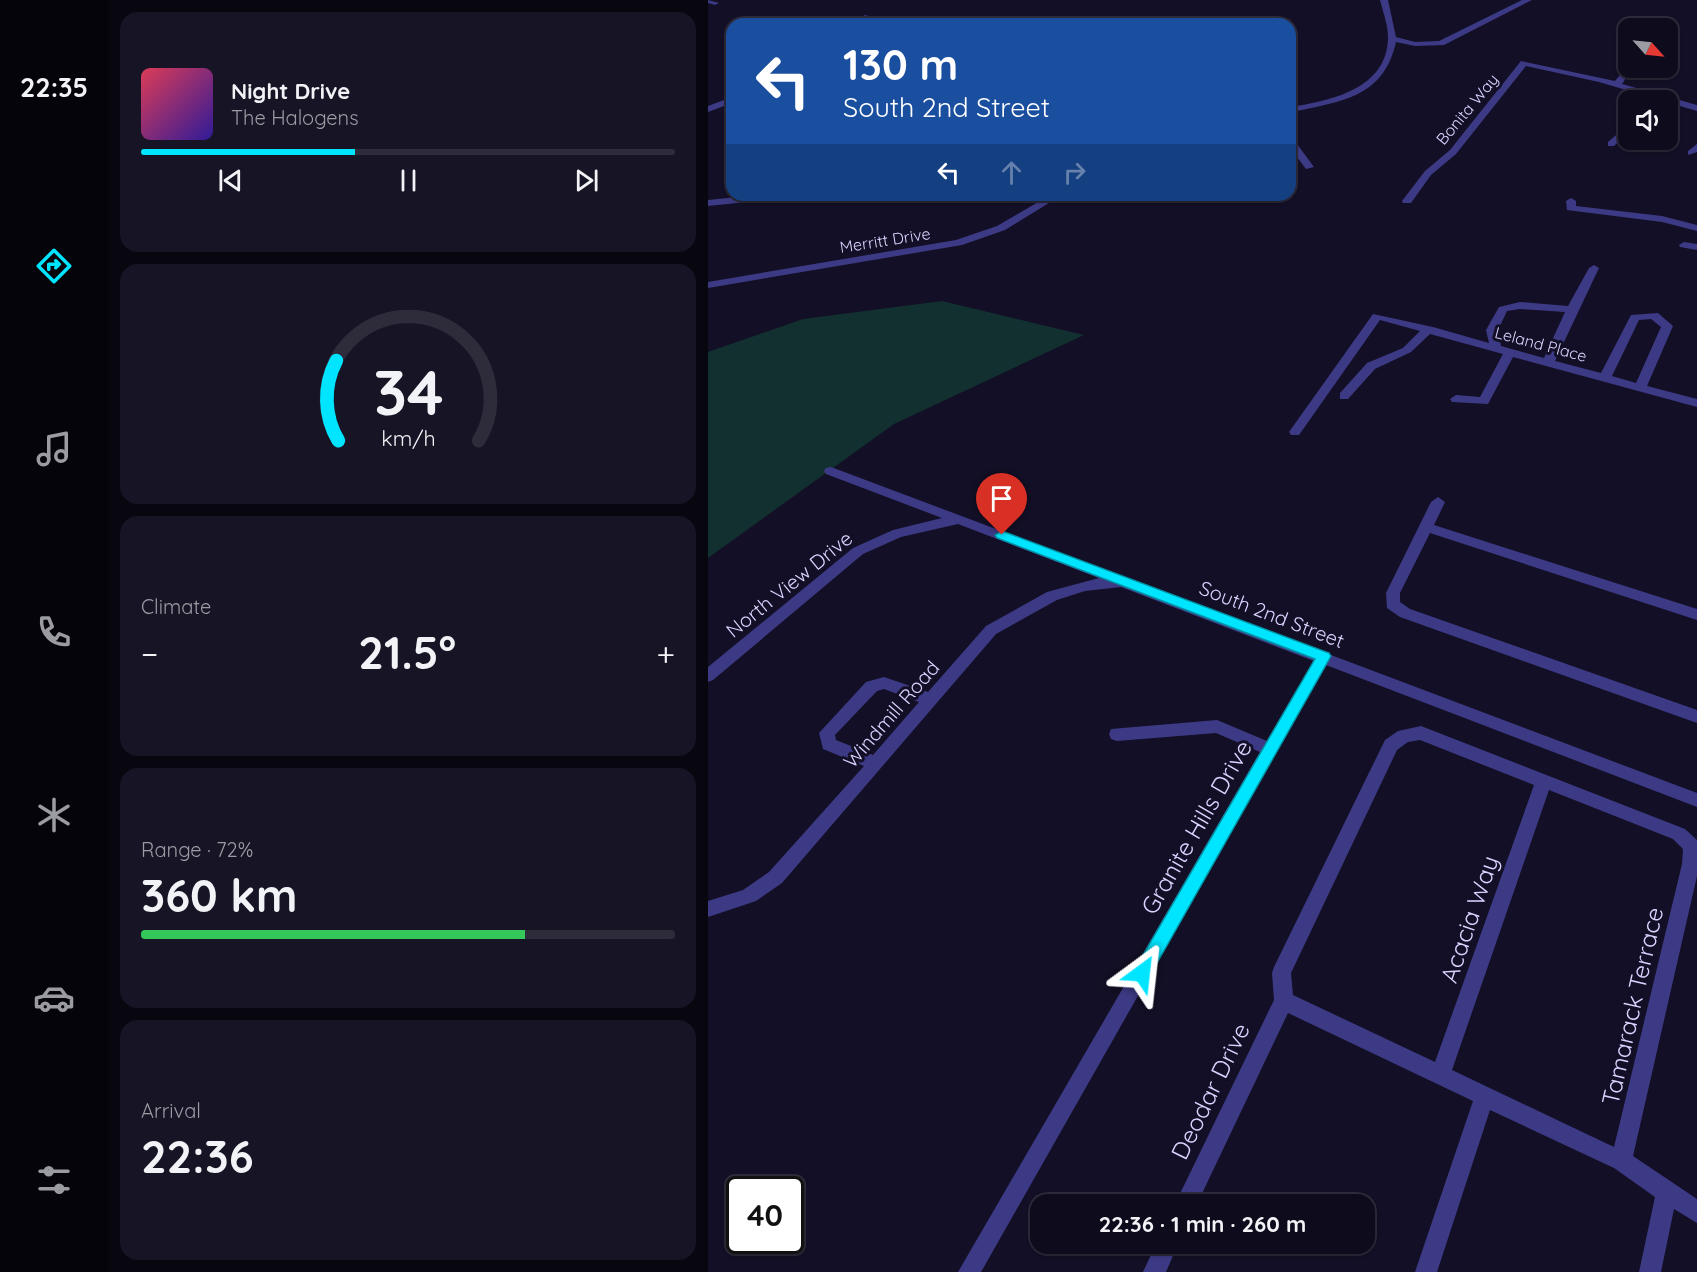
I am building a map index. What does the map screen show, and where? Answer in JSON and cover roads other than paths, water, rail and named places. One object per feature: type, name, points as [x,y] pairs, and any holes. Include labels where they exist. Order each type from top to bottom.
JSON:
[{"type":"street","points":[[1296,109],[1346,96],[1372,84],[1384,70],[1392,39],[1384,0]]},
{"type":"street","points":[[1392,39],[1415,44],[1441,43],[1528,0]]},
{"type":"street","name":"Bonita Way","points":[[1407,201],[1428,173],[1453,152],[1524,63],[1542,65],[1617,85]]},
{"type":"street","points":[[1622,78],[1617,85],[1697,108]]},
{"type":"street","points":[[708,109],[726,102]]},
{"type":"street","points":[[1611,144],[1618,137]]},
{"type":"street","points":[[1296,149],[1309,167]]},
{"type":"street","points":[[708,203],[728,201]]},
{"type":"street","name":"Merritt Drive","points":[[708,285],[958,243],[1000,228],[1047,201]]},
{"type":"street","points":[[1571,201],[1570,208],[1662,219],[1697,228]]},
{"type":"street","points":[[1684,245],[1697,247]]},
{"type":"street","points":[[1548,363],[1572,309],[1594,268]]},
{"type":"street","points":[[1496,348],[1492,330],[1503,309],[1525,304],[1552,309],[1572,309]]},
{"type":"street","points":[[1605,378],[1635,317],[1654,315],[1667,326],[1640,387]]},
{"type":"street","name":"Leland Place","points":[[1295,432],[1377,316],[1697,403]]},
{"type":"street","points":[[1344,396],[1371,366],[1407,350],[1429,329]]},
{"type":"street","points":[[1456,399],[1484,401],[1510,352]]},
{"type":"street","name":"South 2nd Street","points":[[831,471],[1324,656],[1697,800]]},
{"type":"street","points":[[1438,502],[1393,593],[1392,604],[1405,613],[1697,717]]},
{"type":"street","name":"North View Drive","points":[[711,671],[858,551],[898,533],[960,520]]},
{"type":"street","points":[[1426,527],[1697,615]]},
{"type":"street","name":"Windmill Road","points":[[708,909],[740,902],[764,889],[785,869],[992,630],[1026,607],[1067,591],[1109,582],[1126,582]]},
{"type":"street","name":"Granite Hills Drive","points":[[969,1272],[1324,656]]},
{"type":"street","points":[[876,764],[829,744],[826,733],[872,686],[884,683],[931,700]]},
{"type":"street","points":[[1117,734],[1217,726],[1269,749]]},
{"type":"street","points":[[1544,781],[1421,734],[1404,736],[1391,745],[1281,973],[1284,1001],[1441,1073],[1621,1161],[1697,1212]]},
{"type":"street","name":"Tamarack Terrace","points":[[1544,781],[1679,834],[1692,846],[1691,864],[1621,1161]]},
{"type":"street","name":"Acacia Way","points":[[1441,1073],[1544,781]]},
{"type":"street","name":"Deodar Drive","points":[[1191,1194],[1284,1001]]},
{"type":"street","points":[[1426,1272],[1485,1095]]},
{"type":"street","points":[[1650,1272],[1667,1191]]},
{"type":"street","points":[[1154,1272],[1162,1254]]}]
